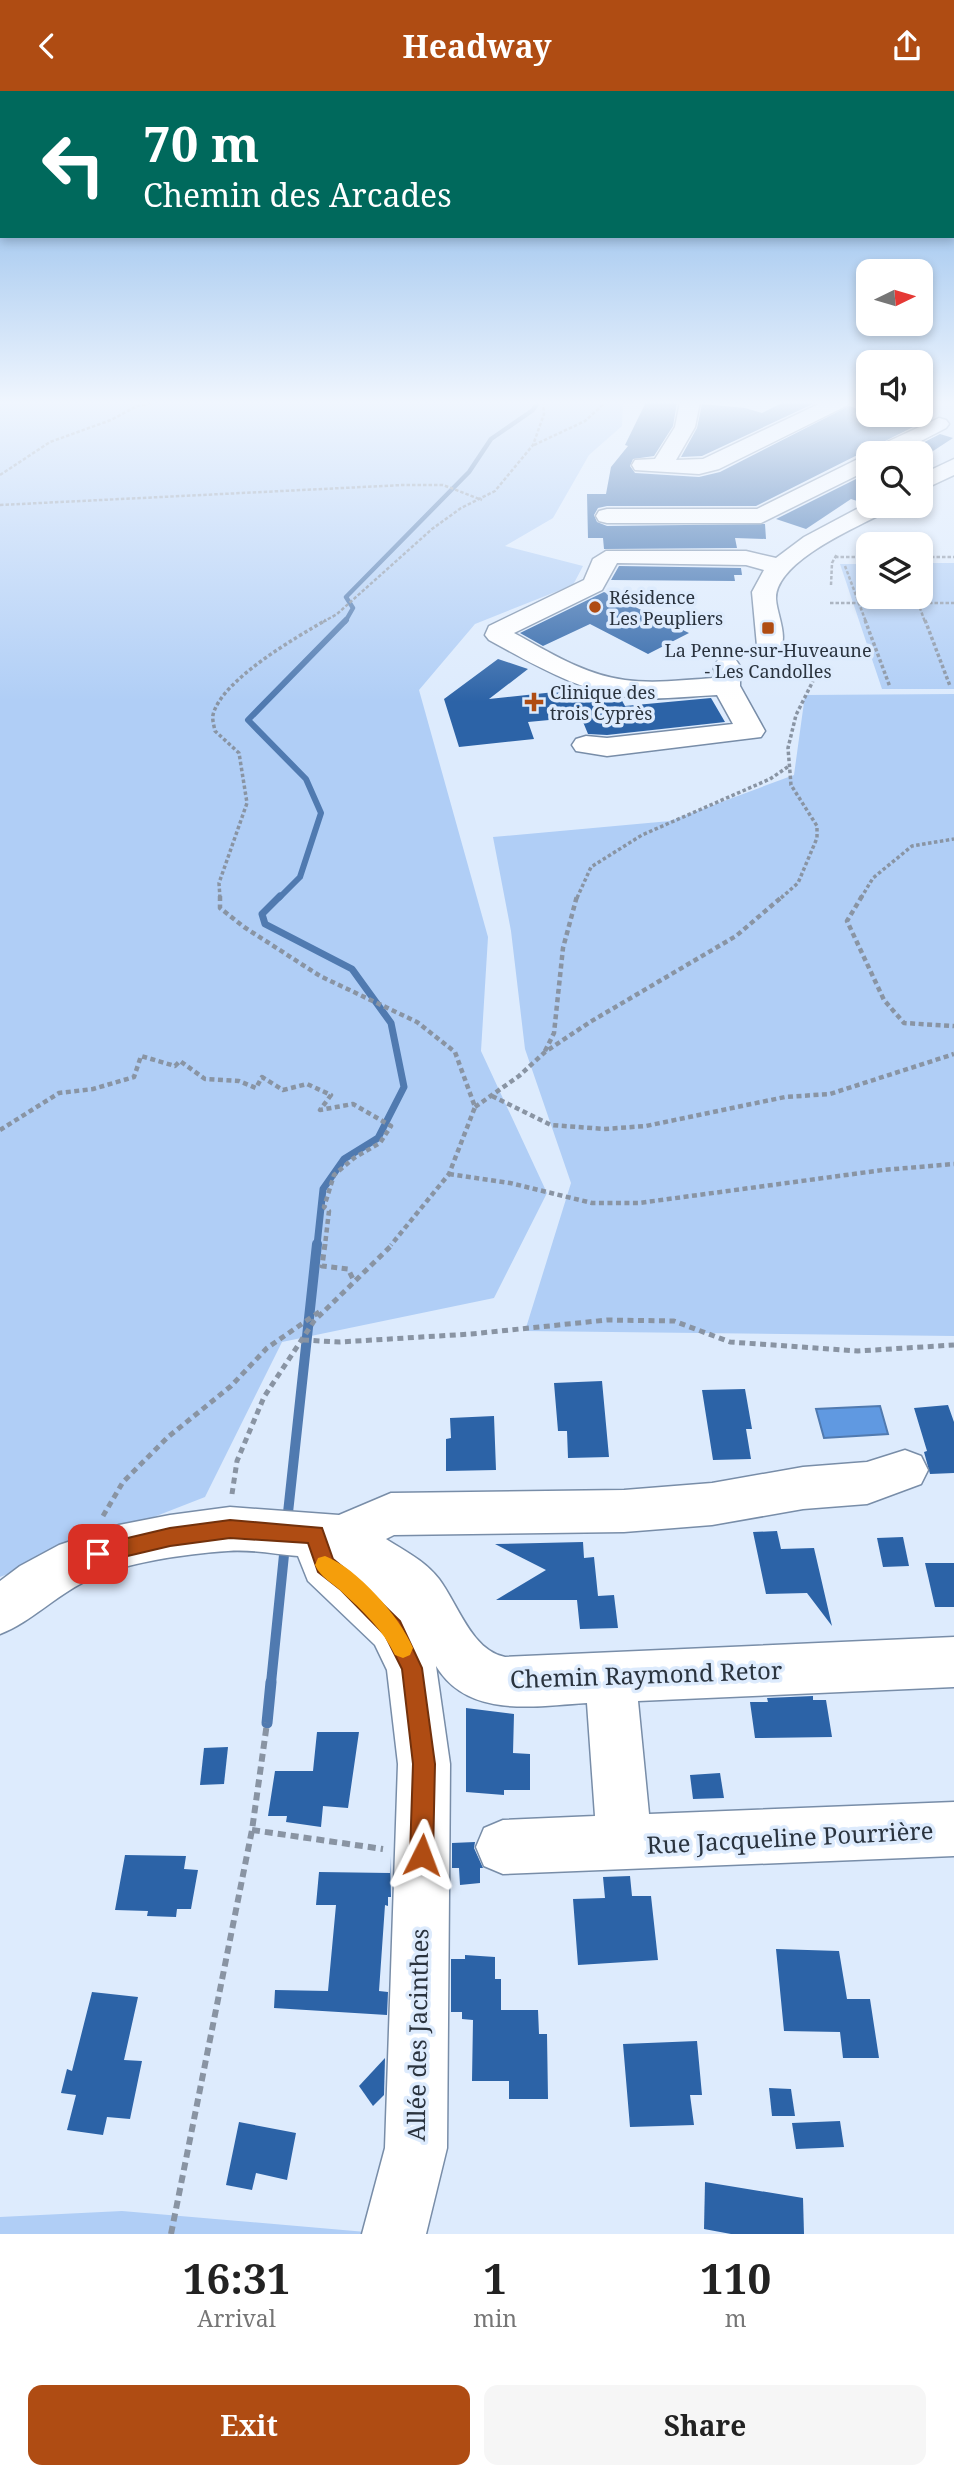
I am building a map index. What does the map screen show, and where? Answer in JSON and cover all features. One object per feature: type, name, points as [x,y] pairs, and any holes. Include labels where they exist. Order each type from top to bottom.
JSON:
[{"type":"street","points":[[607,516],[761,516],[788,502]]},
{"type":"street","points":[[586,745],[607,747],[751,731],[735,661],[771,576],[780,566],[810,545],[858,518]]},
{"type":"street","points":[[735,661],[643,689],[612,685],[575,675],[498,635],[498,631],[593,585],[597,580],[598,566],[605,559],[614,556],[746,558],[780,566]]},
{"type":"street","points":[[0,1611],[37,1582],[76,1561],[170,1537],[230,1529],[328,1536],[391,1514],[624,1511],[712,1504],[803,1488],[867,1483],[905,1470]]},
{"type":"street","name":"Chemin Raymond Retor","points":[[328,1536],[404,1577],[421,1595],[458,1655],[482,1677],[505,1682],[954,1663]]},
{"type":"street","name":"Allée des Jacinthes","points":[[328,1536],[325,1565],[393,1628],[412,1668],[424,1764],[416,2148],[394,2234]]},
{"type":"street","name":"Rue Jacqueline Pourrière","points":[[610,1677],[625,1844]]},
{"type":"street","name":"Rue Jacqueline Pourrière","points":[[503,1847],[954,1829]]},
{"type":"path","points":[[0,505],[94,502]]},
{"type":"path","points":[[475,1107],[455,1052],[417,1022],[320,976],[244,927],[220,908],[219,883],[247,803],[239,753],[215,731],[214,715],[223,696],[266,657],[337,614],[432,529],[461,508],[477,502]]},
{"type":"path","points":[[831,585],[835,557],[839,550]]},
{"type":"path","points":[[835,557],[856,557]]},
{"type":"path","points":[[933,557],[954,557]]},
{"type":"path","points":[[845,566],[856,597]]},
{"type":"path","points":[[830,603],[856,603]]},
{"type":"path","points":[[933,603],[954,603]]},
{"type":"path","points":[[860,609],[890,687]]},
{"type":"path","points":[[920,609],[950,686]]},
{"type":"path","points":[[230,1529],[237,1461],[264,1397],[302,1340],[331,1303],[404,1233],[449,1174],[475,1107],[545,1052],[637,992],[736,936],[798,883],[817,838],[817,826],[791,785],[788,748],[796,715],[813,681]]},
{"type":"path","points":[[545,1052],[554,1033],[563,948],[579,890],[591,867],[642,835],[770,779],[789,765]]},
{"type":"path","points":[[954,839],[912,846],[873,878],[847,922],[884,1000],[904,1023],[954,1026]]},
{"type":"path","points":[[492,1095],[551,1125],[604,1129],[646,1126],[785,1097],[830,1094],[954,1054]]},
{"type":"path","points":[[0,1130],[19,1123],[52,1097],[68,1089],[86,1090],[117,1078],[134,1077],[141,1056],[175,1066],[180,1061],[205,1079],[239,1081],[256,1088],[262,1077],[283,1090],[307,1084],[331,1095],[320,1110],[353,1104],[391,1126],[380,1143],[354,1158],[334,1175],[324,1207],[329,1211],[322,1266],[348,1269],[354,1281]]},
{"type":"path","points":[[449,1174],[510,1183],[592,1203],[639,1203],[883,1170],[954,1164]]},
{"type":"path","points":[[76,1561],[124,1482],[169,1437],[230,1386],[267,1348],[331,1303]]},
{"type":"path","points":[[302,1340],[340,1342],[471,1334],[607,1320],[674,1321],[730,1342],[858,1351],[954,1345]]},
{"type":"path","points":[[171,2234],[252,1831],[267,1723]]},
{"type":"path","points":[[252,1831],[334,1840],[422,1855]]},
{"type":"shaded area","points":[[0,502],[562,502],[553,518],[505,546],[583,566],[573,585],[475,624],[419,690],[488,937],[481,1051],[547,1193],[494,1298],[282,1342],[205,1497],[0,1577]]},
{"type":"shaded area","points":[[933,563],[954,563],[954,689],[882,689],[840,564],[856,564],[856,609],[933,609]]},
{"type":"shaded area","points":[[954,694],[954,1336],[525,1331],[571,1183],[525,1049],[511,931],[493,837],[670,821],[794,775],[805,695]]},
{"type":"shaded area","points":[[122,2211],[366,2232],[0,2234],[0,2217]]},
{"type":"water","points":[[880,1406],[888,1434],[824,1438],[816,1409]]},
{"type":"building","points":[[587,502],[764,502],[756,506],[607,506],[598,508],[594,515],[597,522],[607,526],[765,524],[766,539],[735,538],[737,548],[604,549],[603,538],[588,538]]},
{"type":"building","points":[[810,502],[846,502],[806,529],[776,519]]},
{"type":"building","points":[[619,566],[741,568],[742,575],[734,575],[735,581],[611,580]]},
{"type":"building","points":[[604,592],[689,633],[648,654],[590,624],[543,646],[520,633]]},
{"type":"building","name":"Clinique des trois Cyprès","points":[[498,659],[528,669],[489,699],[583,689],[621,699],[625,706],[711,698],[725,722],[607,735],[588,734],[581,717],[528,722],[534,739],[459,747],[444,699]]},
{"type":"building","points":[[602,1381],[609,1457],[568,1458],[567,1431],[558,1431],[554,1383]]},
{"type":"building","points":[[745,1389],[752,1429],[746,1429],[751,1459],[713,1460],[702,1390]]},
{"type":"building","points":[[948,1405],[954,1422],[954,1473],[930,1474],[924,1452],[927,1451],[914,1408]]},
{"type":"building","points":[[494,1416],[496,1470],[446,1471],[446,1439],[451,1438],[450,1418]]},
{"type":"building","points":[[777,1531],[781,1549],[814,1548],[832,1626],[807,1593],[766,1594],[753,1532]]},
{"type":"building","points":[[903,1537],[909,1566],[883,1567],[877,1538]]},
{"type":"building","points":[[583,1542],[584,1558],[594,1557],[598,1596],[614,1595],[618,1628],[580,1629],[577,1600],[496,1600],[546,1570],[495,1544]]},
{"type":"building","points":[[925,1563],[954,1563],[954,1607],[935,1607]]},
{"type":"building","points":[[813,1696],[813,1700],[826,1700],[832,1737],[755,1738],[750,1702],[768,1702],[767,1698]]},
{"type":"building","points":[[466,1708],[514,1714],[513,1753],[530,1754],[530,1790],[504,1790],[504,1795],[466,1792]]},
{"type":"building","points":[[317,1732],[359,1732],[348,1808],[323,1806],[321,1827],[286,1822],[287,1816],[268,1816],[275,1771],[313,1771]]},
{"type":"building","points":[[228,1747],[224,1784],[200,1785],[204,1748]]},
{"type":"building","points":[[720,1773],[724,1798],[693,1799],[690,1775]]},
{"type":"building","points":[[475,1842],[474,1848],[483,1868],[480,1868],[480,1883],[460,1885],[459,1868],[452,1868],[452,1843]]},
{"type":"building","points":[[125,1855],[186,1856],[184,1869],[198,1870],[191,1909],[177,1909],[176,1917],[147,1916],[148,1911],[115,1910]]},
{"type":"building","points":[[390,1856],[391,1897],[388,1897],[388,1906],[385,1905],[379,1991],[388,1992],[387,2015],[274,2008],[275,1990],[328,1991],[336,1905],[316,1905],[319,1872],[390,1873]]},
{"type":"building","points":[[630,1876],[632,1896],[651,1896],[658,1960],[578,1965],[573,1899],[605,1898],[603,1877]]},
{"type":"building","points":[[776,1949],[839,1951],[847,1999],[870,1999],[879,2058],[843,2058],[840,2032],[784,2031]]},
{"type":"building","points":[[465,1955],[495,1957],[495,1979],[501,1979],[501,2010],[538,2010],[539,2034],[547,2034],[548,2099],[509,2099],[509,2081],[472,2081],[473,2020],[462,2019],[462,2012],[451,2012],[451,1959],[465,1959]]},
{"type":"building","points":[[92,1992],[138,1997],[124,2060],[142,2061],[130,2119],[107,2117],[103,2135],[67,2130],[76,2095],[61,2093],[67,2069],[72,2071]]},
{"type":"building","points":[[697,2041],[702,2095],[690,2095],[694,2125],[630,2127],[623,2044]]},
{"type":"building","points":[[385,2058],[384,2095],[373,2106],[359,2086]]},
{"type":"building","points":[[769,2088],[791,2089],[795,2116],[772,2116]]},
{"type":"building","points":[[840,2121],[844,2147],[796,2149],[792,2123]]},
{"type":"building","points":[[239,2122],[296,2133],[287,2180],[256,2173],[252,2190],[226,2185]]},
{"type":"building","points":[[705,2182],[803,2198],[804,2234],[731,2234],[704,2229]]},
{"type":"waterway","points":[[345,622],[353,608],[346,597],[439,502]]},
{"type":"waterway","points":[[279,898],[300,877],[321,813],[306,779],[248,720],[346,620]]},
{"type":"waterway","points":[[280,896],[262,914],[265,924],[352,969],[391,1023],[404,1087],[378,1138],[344,1159],[323,1189],[317,1245]]},
{"type":"waterway","points":[[287,1522],[317,1244]]},
{"type":"waterway","points":[[271,1683],[285,1545]]},
{"type":"waterway","points":[[267,1723],[271,1682]]},
{"type":"slow traffic","points":[[325,1565],[393,1628],[403,1648]]},
{"type":"place","name":"Résidence Les Peupliers","points":[[595,607]]},
{"type":"place","name":"La Penne-sur-Huveaune - Les Candolles","points":[[768,628]]},
{"type":"place","name":"Clinique des trois Cyprès","points":[[534,702]]},
{"type":"route","points":[[98,1554],[170,1537],[230,1529],[315,1535],[325,1565],[393,1628],[412,1668],[424,1764],[422,1855]]}]
